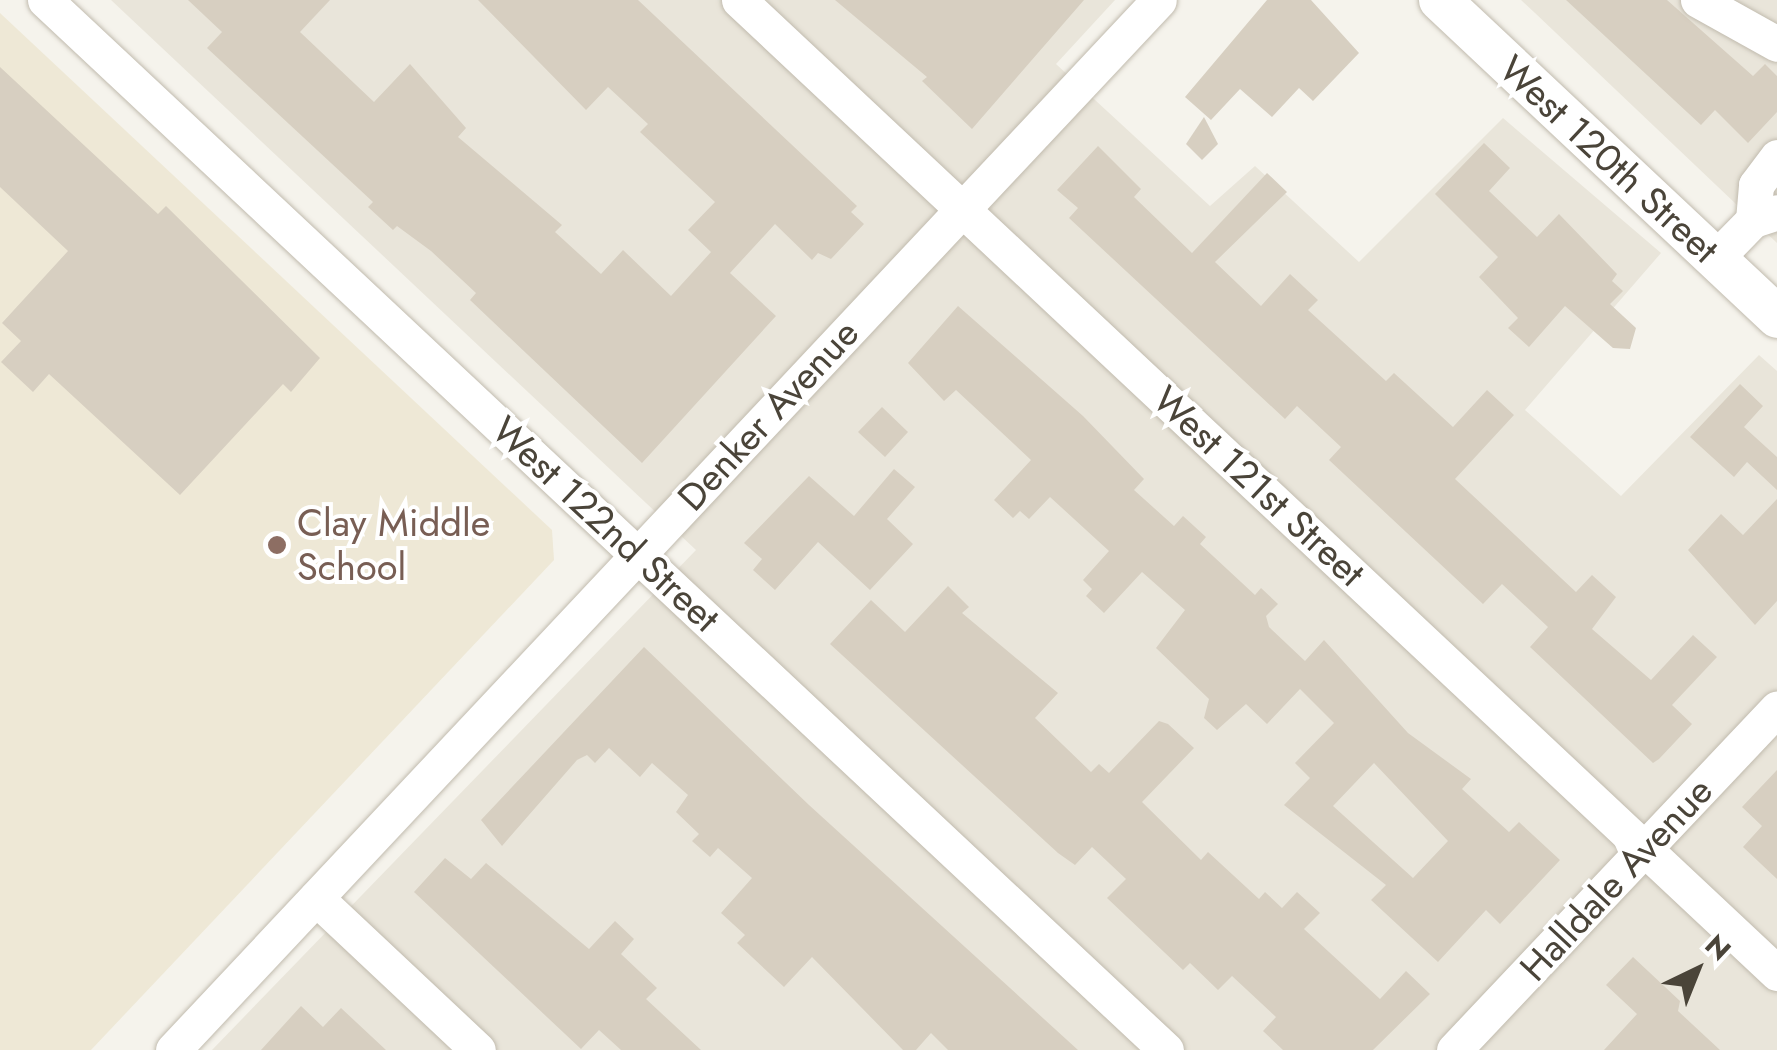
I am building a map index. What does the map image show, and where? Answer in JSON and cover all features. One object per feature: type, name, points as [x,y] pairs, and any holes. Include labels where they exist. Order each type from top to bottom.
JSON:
[{"type":"street","name":"West 122nd Street","points":[[46,0],[1166,1050]]},
{"type":"street","name":"West 121st Street","points":[[739,0],[1777,973]]},
{"type":"street","name":"Denker Avenue","points":[[173,1050],[1159,0]]},
{"type":"street","name":"West 120th Street","points":[[1440,0],[1777,317]]},
{"type":"street","points":[[1716,5],[1777,44]]},
{"type":"street","points":[[1715,259],[1765,216],[1756,185],[1777,157]]},
{"type":"street","name":"Halldale Avenue","points":[[1454,1050],[1777,708]]},
{"type":"street","points":[[316,898],[478,1050]]},
{"type":"shaded area","points":[[111,0],[1115,0],[1056,64],[1210,206],[1255,166],[1359,262],[1503,118],[1661,253],[1525,410],[1621,496],[1759,355],[1777,371],[1777,1050],[212,1050],[696,550]]},
{"type":"shaded area","points":[[1521,0],[1777,0],[1777,243],[1535,13]]},
{"type":"shaded area","name":"Clay Middle School","points":[[0,13],[552,530],[554,560],[91,1050],[0,1050]]},
{"type":"building","points":[[188,0],[330,0],[300,32],[374,102],[410,64],[466,128],[458,137],[562,225],[555,232],[601,274],[623,250],[671,296],[711,252],[688,230],[715,202],[640,132],[648,124],[608,87],[586,110],[478,0],[638,0],[857,206],[851,212],[864,224],[831,259],[818,253],[812,260],[775,224],[730,273],[776,316],[642,463],[470,300],[476,293],[431,251],[397,226],[393,230],[368,207],[373,202],[207,48],[222,32]]},
{"type":"building","points":[[835,0],[1084,0],[972,129],[922,81],[927,77]]},
{"type":"building","points":[[1267,0],[1311,0],[1359,53],[1313,101],[1299,88],[1272,117],[1240,89],[1211,120],[1185,97]]},
{"type":"building","points":[[1566,0],[1667,0],[1753,76],[1765,64],[1777,76],[1777,112],[1748,143],[1715,110],[1701,125]]},
{"type":"building","points":[[0,67],[158,214],[166,206],[320,358],[291,392],[283,384],[180,495],[49,374],[33,392],[1,362],[21,341],[2,323],[68,251],[0,187]]},
{"type":"building","points":[[1204,117],[1218,144],[1202,160],[1186,144]]},
{"type":"building","points":[[1484,143],[1510,168],[1489,191],[1537,237],[1559,214],[1617,274],[1612,281],[1623,291],[1610,304],[1636,328],[1630,349],[1613,348],[1565,306],[1529,347],[1508,328],[1518,318],[1479,277],[1498,257],[1435,194]]},
{"type":"building","points":[[1098,146],[1141,189],[1134,197],[1192,253],[1267,173],[1287,192],[1215,262],[1261,306],[1290,274],[1318,300],[1308,310],[1386,381],[1394,373],[1453,427],[1487,390],[1514,415],[1455,479],[1576,592],[1592,575],[1616,597],[1592,629],[1651,680],[1693,635],[1717,657],[1672,705],[1692,724],[1659,759],[1653,763],[1530,647],[1548,627],[1502,584],[1483,604],[1329,460],[1341,447],[1297,406],[1285,419],[1069,218],[1078,208],[1057,190]]},
{"type":"building","points":[[958,306],[1083,416],[1144,479],[1134,490],[1174,526],[1183,516],[1206,537],[1200,544],[1255,595],[1261,588],[1278,604],[1266,616],[1269,627],[1305,661],[1324,640],[1408,733],[1471,779],[1462,789],[1509,832],[1519,822],[1560,860],[1500,924],[1486,910],[1438,962],[1371,900],[1386,885],[1284,805],[1310,778],[1295,763],[1334,723],[1300,689],[1267,724],[1246,704],[1217,730],[1204,718],[1209,699],[1156,648],[1185,610],[1142,572],[1104,613],[1086,596],[1092,589],[1083,580],[1109,551],[1050,497],[1029,519],[1020,511],[1013,518],[994,500],[1031,460],[956,390],[944,401],[908,363]],"holes":[[[1374,763],[1448,841],[1413,878],[1333,806]]]},
{"type":"building","points":[[1740,384],[1763,406],[1744,427],[1777,457],[1777,490],[1747,462],[1734,477],[1690,437]]},
{"type":"building","points":[[882,407],[908,432],[885,457],[858,432]]},
{"type":"building","points":[[894,469],[915,487],[887,519],[913,544],[870,590],[818,542],[775,590],[753,570],[762,559],[744,543],[809,476],[854,516]]},
{"type":"building","points":[[1777,499],[1777,601],[1755,625],[1688,550],[1721,514],[1743,535]]},
{"type":"building","points":[[948,586],[969,607],[962,613],[1058,693],[1035,718],[1091,772],[1099,764],[1109,773],[1159,721],[1168,724],[1194,748],[1142,802],[1201,860],[1208,852],[1259,899],[1265,892],[1282,908],[1297,892],[1320,913],[1304,929],[1380,999],[1406,971],[1430,994],[1373,1050],[1283,1050],[1263,1031],[1276,1017],[1232,976],[1218,990],[1190,963],[1183,970],[1107,898],[1126,879],[1092,847],[1075,865],[1058,853],[830,644],[871,600],[905,632]]},
{"type":"building","points":[[644,647],[809,805],[1078,1050],[948,1050],[931,1033],[916,1050],[903,1050],[812,957],[784,987],[737,943],[745,935],[721,913],[752,878],[718,848],[710,857],[692,841],[699,834],[676,812],[688,795],[652,763],[640,777],[609,748],[595,763],[587,755],[577,760],[502,846],[481,820]]},
{"type":"building","points":[[1777,770],[1777,879],[1743,847],[1762,826],[1742,807]]},
{"type":"building","points":[[445,858],[471,879],[486,863],[589,949],[615,921],[634,939],[621,954],[657,988],[646,999],[701,1050],[621,1050],[599,1030],[581,1049],[414,892]]},
{"type":"building","points":[[1633,957],[1680,1001],[1678,1011],[1720,1050],[1604,1050],[1637,1014],[1606,985]]},
{"type":"building","points":[[301,1006],[323,1027],[341,1008],[386,1050],[261,1050]]},
{"type":"place","name":"Clay Middle School","points":[[277,545]]}]
